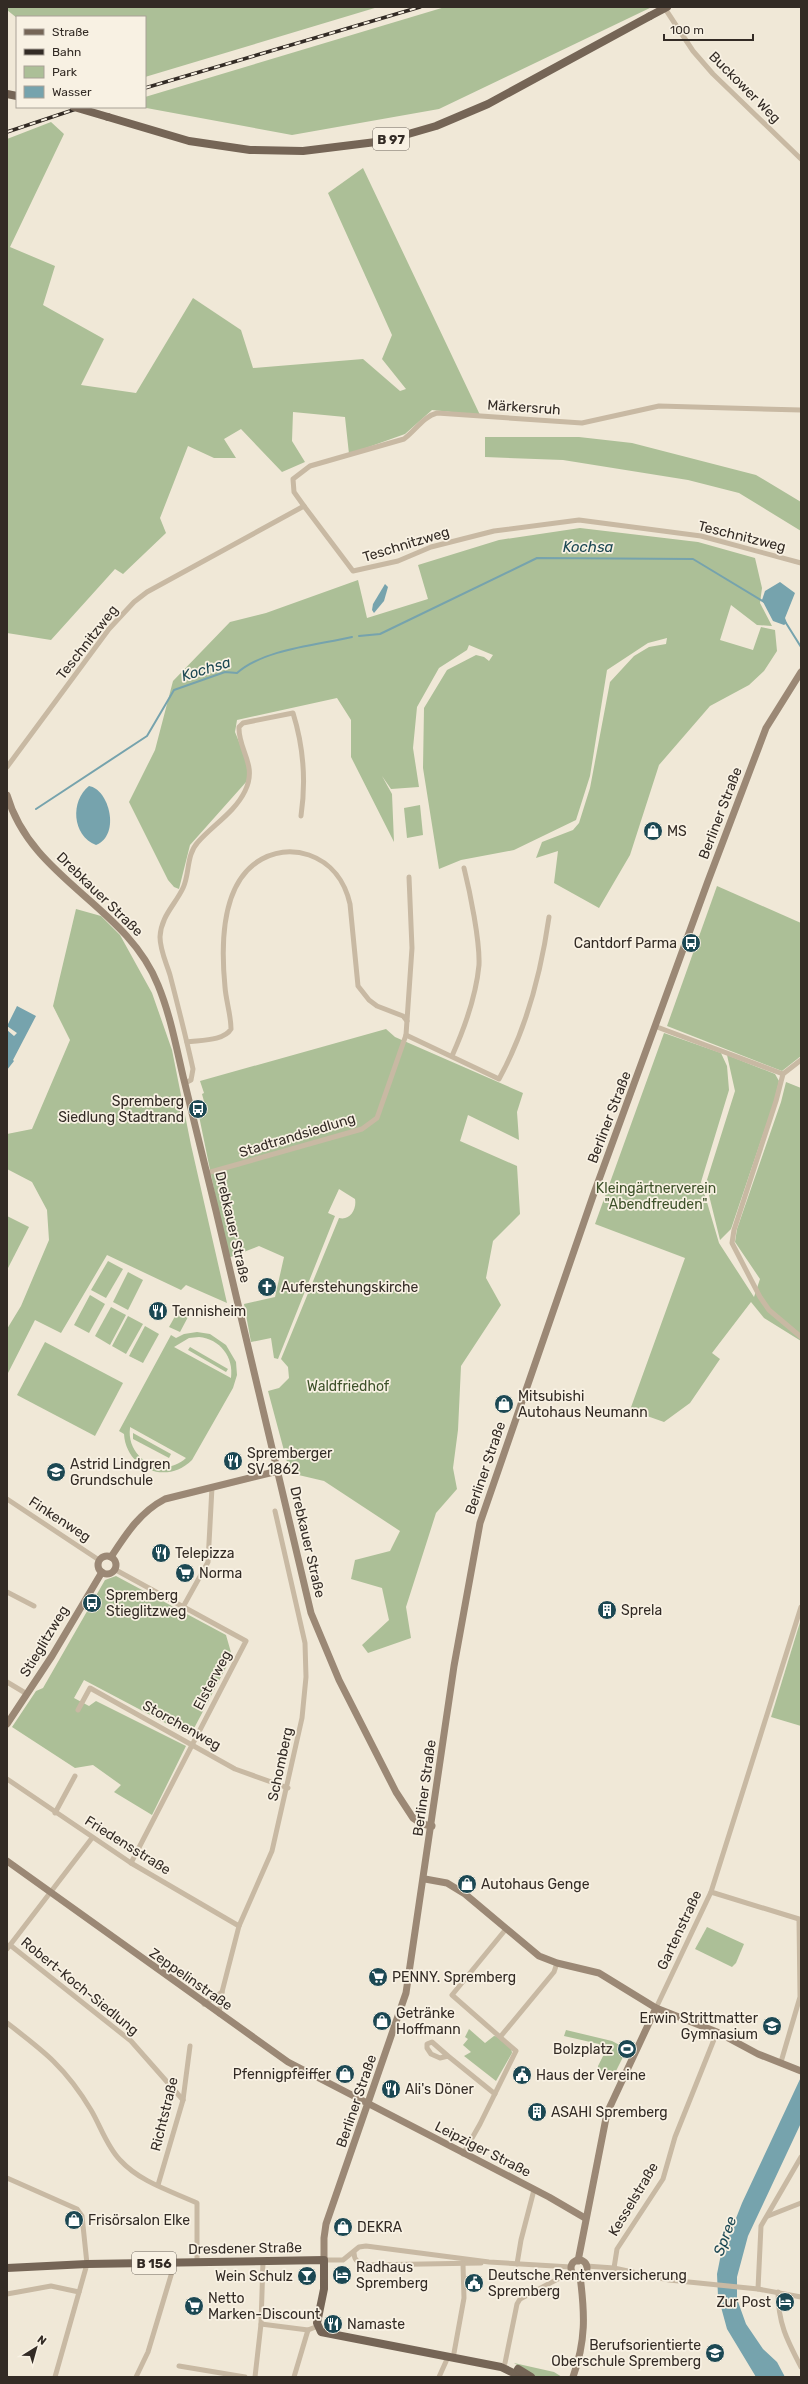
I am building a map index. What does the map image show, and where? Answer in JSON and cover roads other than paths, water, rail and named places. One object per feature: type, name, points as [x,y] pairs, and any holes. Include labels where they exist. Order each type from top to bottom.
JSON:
[{"type":"main road","name":"B 97","points":[[77,108],[189,141],[250,150],[303,151],[384,141],[436,126],[488,104],[667,7]]},
{"type":"main road","name":"Dresdener Straße","points":[[87,2264],[324,2260]]},
{"type":"main road","points":[[324,2260],[324,2289],[317,2314],[318,2326],[326,2334],[417,2349],[428,2348],[522,2377]]},
{"type":"main road","name":"B 156","points":[[7,2268],[87,2264]]},
{"type":"main road","points":[[451,2355],[505,2363],[531,2377]]},
{"type":"street","name":"Buckower Weg","points":[[664,7],[693,51],[713,74],[801,159]]},
{"type":"street","name":"Märkersruh","points":[[304,506],[292,486],[293,479],[299,473],[310,466],[404,439],[416,431],[429,415],[437,413],[582,423],[659,406],[801,410]]},
{"type":"street","name":"Teschnitzweg","points":[[7,767],[105,634],[134,602],[147,592],[304,506],[353,571],[398,561],[431,547],[494,531],[579,520],[701,536],[801,563]]},
{"type":"street","name":"Berliner Straße","points":[[324,2260],[324,2238],[326,2224],[406,1993],[425,1879],[454,1666],[480,1523],[593,1196],[657,1027],[708,882],[766,728],[801,672]]},
{"type":"street","points":[[185,1083],[190,1081],[194,1074],[168,967],[161,948],[162,922],[167,911],[183,888],[192,851],[198,842],[221,822],[245,792],[250,770],[249,762],[239,733],[239,727],[243,723],[293,713],[301,757],[304,795],[301,816]]},
{"type":"street","name":"Drebkauer Straße","points":[[7,795],[19,827],[31,844],[52,867],[132,941],[145,959],[158,985],[185,1083],[207,1173],[311,1613],[325,1651],[407,1812],[418,1822],[432,1826]]},
{"type":"street","points":[[187,1042],[219,1037],[228,1034],[230,1029],[223,960],[230,904],[240,879],[253,865],[272,855],[288,852],[314,857],[337,874],[347,893],[350,904],[358,986],[369,1000],[403,1016],[406,1021]]},
{"type":"street","points":[[452,1056],[468,1020],[475,993],[479,964],[472,903],[464,868]]},
{"type":"street","name":"Stadtrandsiedlung","points":[[207,1173],[362,1129],[377,1118],[392,1081],[406,1035],[412,948],[409,877]]},
{"type":"street","points":[[406,1035],[499,1079],[517,1042],[528,1011],[540,970],[549,917]]},
{"type":"street","points":[[657,1027],[783,1074]]},
{"type":"street","points":[[801,1060],[783,1074],[776,1101],[734,1230],[732,1243],[752,1284],[769,1310],[801,1336]]},
{"type":"street","points":[[111,1557],[147,1509],[165,1499],[278,1471]]},
{"type":"street","points":[[183,1607],[208,1562],[212,1487]]},
{"type":"street","name":"Finkenweg","points":[[7,1499],[99,1560]]},
{"type":"street","name":"Schomberg","points":[[219,2014],[222,1992],[239,1926],[272,1851],[288,1788],[302,1718],[306,1677],[305,1643],[275,1511]]},
{"type":"street","points":[[103,1556],[111,1557],[115,1561],[114,1569],[107,1573],[102,1572],[98,1568],[99,1560],[103,1556]]},
{"type":"street","name":"Elsterweg","points":[[114,1569],[246,1641],[131,1863]]},
{"type":"street","name":"Stieglitzweg","points":[[7,1724],[102,1572]]},
{"type":"street","points":[[7,1592],[34,1606]]},
{"type":"street","name":"Gartenstraße","points":[[578,2260],[585,2218],[607,2113],[712,1892],[801,1607]]},
{"type":"street","points":[[7,1682],[27,1694]]},
{"type":"street","name":"Storchenweg","points":[[78,1710],[90,1688],[235,1769],[288,1788]]},
{"type":"street","points":[[55,1813],[75,1776]]},
{"type":"street","name":"Friedensstraße","points":[[7,1780],[131,1863],[239,1926]]},
{"type":"street","name":"Robert-Koch-Siedlung","points":[[92,1838],[9,1947],[131,2041],[183,2100]]},
{"type":"street","name":"Zeppelinstraße","points":[[7,1861],[50,1894],[288,2062],[369,2103]]},
{"type":"street","points":[[425,1879],[447,1883],[465,1894],[539,1956],[558,1963],[599,1973],[656,2008],[717,2032],[758,2054],[799,2070]]},
{"type":"street","points":[[712,1892],[799,1919],[800,1997],[781,2062]]},
{"type":"street","points":[[463,2154],[495,2094],[516,2050],[452,1995],[506,1929]]},
{"type":"street","points":[[501,2036],[554,1972],[558,1963]]},
{"type":"street","points":[[204,2004],[222,1992]]},
{"type":"street","points":[[7,2023],[51,2057],[65,2072],[91,2110],[119,2160],[140,2177],[197,2202],[197,2262]]},
{"type":"street","name":"Kesselstraße","points":[[614,2268],[617,2249],[663,2179],[676,2136],[717,2032]]},
{"type":"street","name":"Richtstraße","points":[[158,2186],[183,2100],[190,2046]]},
{"type":"street","points":[[448,2056],[495,2094]]},
{"type":"street","name":"Leipziger Straße","points":[[369,2103],[585,2218]]},
{"type":"street","points":[[758,2289],[761,2226],[801,2157]]},
{"type":"street","points":[[7,2178],[80,2211],[87,2264],[55,2377]]},
{"type":"street","points":[[517,2264],[521,2240],[534,2190]]},
{"type":"street","points":[[768,2216],[801,2203]]},
{"type":"street","name":"Dresdener Straße","points":[[324,2260],[344,2260],[359,2247],[366,2246],[483,2261],[571,2269],[580,2276]]},
{"type":"street","name":"Dresdener Straße","points":[[354,2252],[359,2264],[366,2265],[463,2264],[483,2261]]},
{"type":"street","points":[[505,2363],[517,2304],[520,2299],[571,2269],[573,2262],[578,2260],[586,2266],[614,2268],[669,2280],[758,2289],[801,2297]]},
{"type":"street","points":[[255,2377],[261,2324],[263,2261]]},
{"type":"street","points":[[136,2377],[148,2352],[175,2262]]},
{"type":"street","points":[[439,2377],[451,2355],[464,2298],[463,2264]]},
{"type":"street","points":[[573,2377],[578,2363],[585,2323],[580,2276],[584,2274],[586,2266]]},
{"type":"street","points":[[7,2294],[51,2286],[79,2292]]},
{"type":"street","points":[[778,2292],[778,2312],[784,2334],[801,2367]]},
{"type":"street","points":[[261,2324],[308,2330],[318,2326]]},
{"type":"street","points":[[294,2377],[308,2330]]},
{"type":"street","points":[[578,2363],[578,2377]]},
{"type":"street","points":[[179,2366],[245,2377]]},
{"type":"water","points":[[780,582],[795,593],[785,618],[787,623],[784,625],[773,621],[762,600],[765,591]]},
{"type":"water","points":[[385,584],[388,587],[384,601],[374,613],[372,610],[373,604]]},
{"type":"water","points":[[89,786],[96,789],[102,795],[107,803],[109,813],[110,823],[108,832],[104,840],[96,845],[82,834],[76,818],[79,800],[83,792]]},
{"type":"water","points":[[17,1006],[36,1016],[13,1060],[14,1061],[7,1070],[7,1030],[14,1036],[17,1033],[7,1026]]},
{"type":"water","points":[[801,2077],[801,2123],[748,2236],[737,2277],[737,2299],[746,2324],[763,2349],[777,2362],[785,2377],[756,2377],[727,2329],[718,2296],[717,2274],[720,2259],[742,2203]]},
{"type":"waterway","name":"Kochsa","points":[[359,636],[380,634],[537,558],[693,559],[764,602]]},
{"type":"waterway","name":"Kochsa","points":[[786,623],[801,647]]},
{"type":"waterway","name":"Kochsa","points":[[36,809],[147,736],[174,690],[225,672],[237,673],[248,665],[276,653],[352,637]]},
{"type":"railway","points":[[146,88],[420,7]]},
{"type":"railway","points":[[7,132],[79,108]]},
{"type":"place","name":"MS","points":[[653,831]]},
{"type":"place","name":"Cantdorf Parma","points":[[691,943]]},
{"type":"place","name":"Spremberg Siedlung Stadtrand","points":[[198,1109]]},
{"type":"place","name":"Auferstehungskirche","points":[[267,1287]]},
{"type":"place","name":"Tennisheim","points":[[158,1311]]},
{"type":"place","name":"Mitsubishi Autohaus Neumann","points":[[504,1404]]},
{"type":"place","name":"Spremberger SV 1862","points":[[233,1461]]},
{"type":"place","name":"Astrid Lindgren Grundschule","points":[[56,1472]]},
{"type":"place","name":"Telepizza","points":[[161,1553]]},
{"type":"place","name":"Norma","points":[[185,1573]]},
{"type":"place","name":"Spremberg Stieglitzweg","points":[[92,1603]]},
{"type":"place","name":"Sprela","points":[[607,1610]]},
{"type":"place","name":"Autohaus Genge","points":[[467,1884]]},
{"type":"place","name":"PENNY. Spremberg","points":[[378,1977]]},
{"type":"place","name":"Getränke Hoffmann","points":[[382,2021]]},
{"type":"place","name":"Erwin Strittmatter Gymnasium","points":[[772,2026]]},
{"type":"place","name":"Bolzplatz","points":[[627,2049]]},
{"type":"place","name":"Pfennigpfeiffer","points":[[345,2074]]},
{"type":"place","name":"Haus der Vereine","points":[[522,2075]]},
{"type":"place","name":"Ali's Döner","points":[[391,2089]]},
{"type":"place","name":"ASAHI Spremberg","points":[[537,2112]]},
{"type":"place","name":"Frisörsalon Elke","points":[[74,2220]]},
{"type":"place","name":"DEKRA","points":[[343,2227]]},
{"type":"place","name":"Radhaus Spremberg","points":[[342,2275]]},
{"type":"place","name":"Wein Schulz","points":[[307,2276]]},
{"type":"place","name":"Deutsche Rentenversicherung Spremberg","points":[[474,2283]]},
{"type":"place","name":"Zur Post","points":[[785,2302]]},
{"type":"place","name":"Netto Marken-Discount","points":[[194,2306]]},
{"type":"place","name":"Namaste","points":[[333,2324]]},
{"type":"place","name":"Berufsorientierte Oberschule Spremberg","points":[[715,2353]]},
{"type":"park label","name":"Kleingärtnerverein \"Abendfreuden\"","points":[[656,1196]]},
{"type":"park label","name":"Waldfriedhof","points":[[348,1386]]},
{"type":"water label","name":"Spree","points":[[725,2236]]}]
